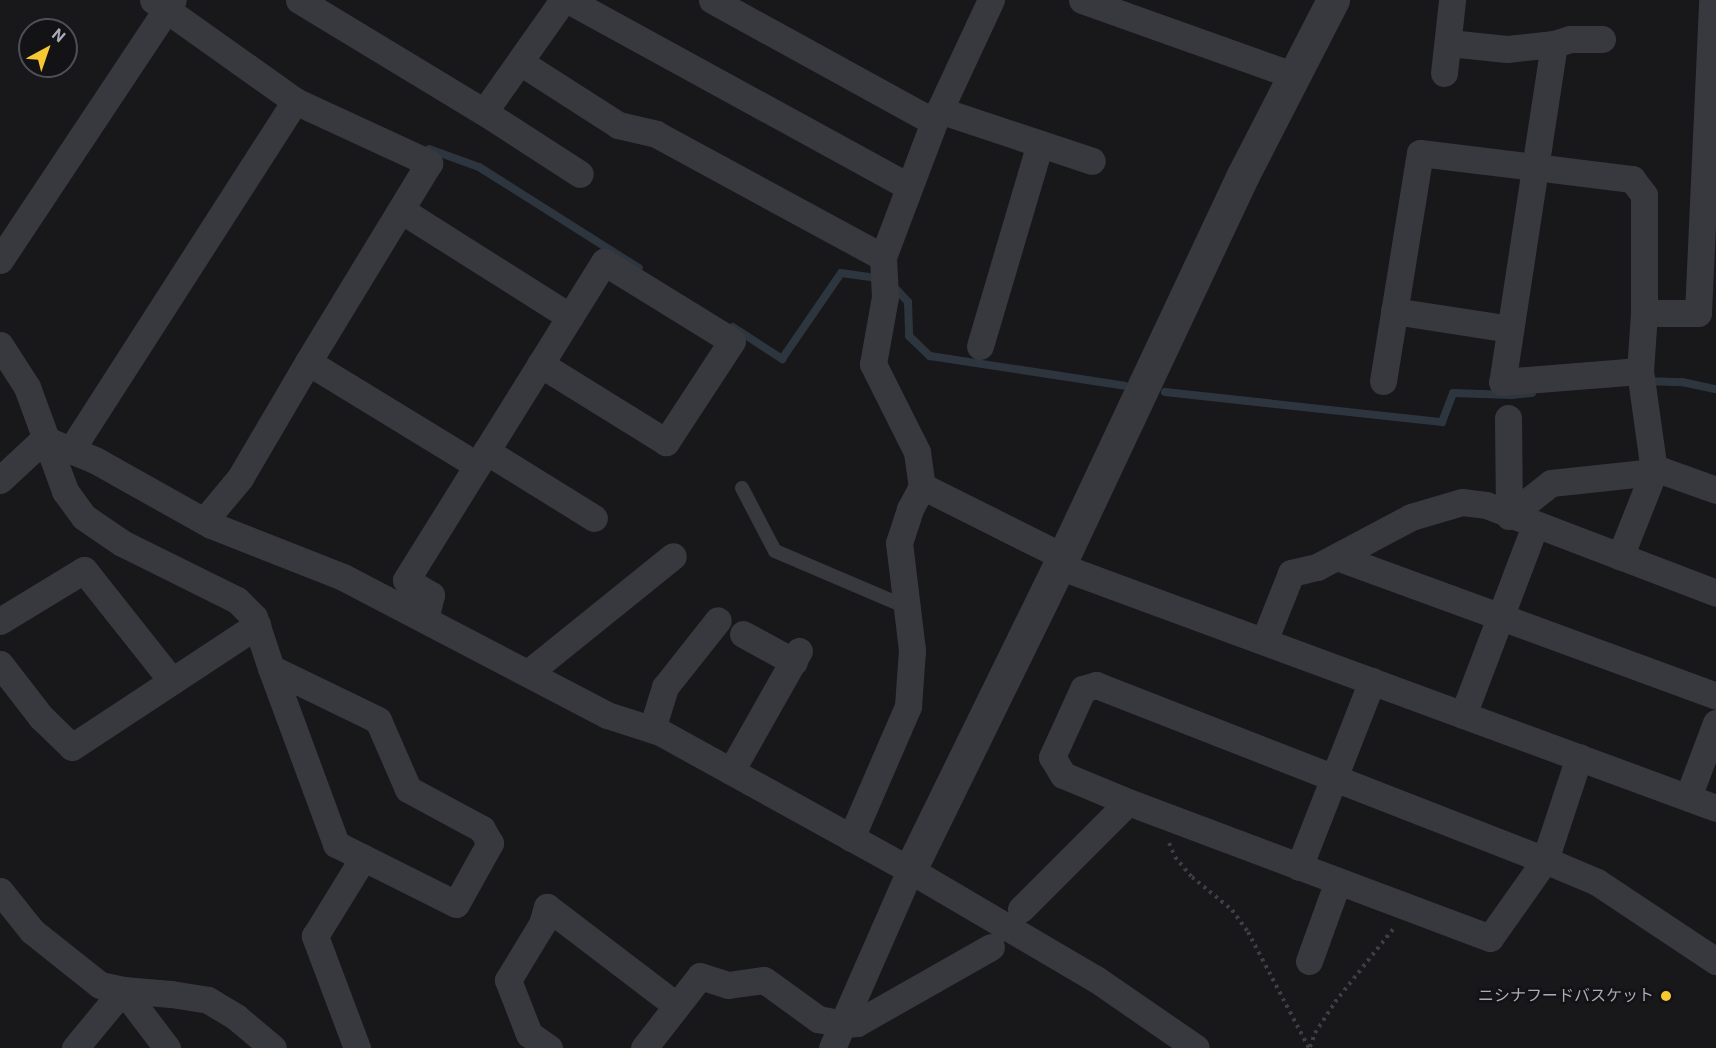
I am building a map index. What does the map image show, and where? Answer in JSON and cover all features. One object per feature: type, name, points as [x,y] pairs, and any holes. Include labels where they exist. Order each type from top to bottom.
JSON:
[{"type":"street","points":[[299,0],[484,112],[580,174]]},
{"type":"street","points":[[484,112],[563,0]]},
{"type":"street","points":[[568,0],[908,186]]},
{"type":"street","points":[[712,0],[936,116],[1040,144],[1092,161]]},
{"type":"street","points":[[1082,0],[1293,75]]},
{"type":"street","points":[[832,1048],[910,870],[1293,75],[1333,0]]},
{"type":"street","points":[[1444,73],[1452,0]]},
{"type":"street","points":[[1644,313],[1698,313],[1712,0]]},
{"type":"street","points":[[0,261],[164,3],[295,101],[429,163],[240,478],[204,521]]},
{"type":"street","points":[[851,838],[908,706],[912,650],[899,543],[910,509],[922,486],[917,452],[873,364],[885,297],[883,256],[979,4]]},
{"type":"street","points":[[1449,43],[1507,49],[1554,44],[1570,39],[1602,39]]},
{"type":"street","points":[[1554,44],[1502,382],[1641,379]]},
{"type":"street","points":[[520,62],[618,125],[656,134],[883,256]]},
{"type":"street","points":[[71,450],[295,101]]},
{"type":"street","points":[[980,346],[1040,144]]},
{"type":"street","points":[[1383,381],[1420,153],[1632,179],[1644,195],[1644,313],[1641,379],[1654,471],[1620,557]]},
{"type":"street","points":[[401,210],[570,317]]},
{"type":"street","points":[[425,619],[431,595],[406,580],[540,364],[604,262],[732,341],[666,442],[540,364]]},
{"type":"street","points":[[1394,311],[1510,329]]},
{"type":"street","points":[[0,345],[27,387],[64,491],[84,517],[122,543],[237,600],[254,617],[271,668],[336,844],[456,904],[489,843],[482,829],[408,789],[378,720],[271,668]]},
{"type":"street","points":[[308,362],[594,518]]},
{"type":"street","points":[[1508,418],[1509,516]]},
{"type":"street","points":[[44,439],[95,460],[204,521],[343,576],[607,715],[652,729],[910,870],[1096,979],[1196,1048]]},
{"type":"street","points":[[0,480],[44,439]]},
{"type":"street","points":[[1509,516],[1551,483],[1663,471],[1716,490]]},
{"type":"street","points":[[922,486],[1060,561],[1264,641],[1716,808]]},
{"type":"street","points":[[1264,641],[1291,573],[1317,567],[1411,517],[1461,502],[1486,505],[1509,516],[1716,593]]},
{"type":"street","points":[[1463,715],[1535,525]]},
{"type":"street","points":[[528,673],[673,556]]},
{"type":"street","points":[[1337,557],[1716,696]]},
{"type":"street","points":[[0,621],[84,570],[172,681]]},
{"type":"street","points":[[652,729],[665,687],[718,620]]},
{"type":"street","points":[[0,664],[41,717],[72,747],[257,625]]},
{"type":"street","points":[[731,771],[796,656],[743,634]]},
{"type":"street","points":[[1299,867],[1372,681]]},
{"type":"street","points":[[1579,757],[1545,860],[1490,938],[1128,802],[1063,775],[1053,757],[1083,689],[1096,685],[1545,860],[1597,882],[1716,962]]},
{"type":"street","points":[[1688,797],[1716,723]]},
{"type":"street","points":[[1021,909],[1128,802]]},
{"type":"street","points":[[357,1048],[315,936],[363,858]]},
{"type":"street","points":[[1309,961],[1338,881]]},
{"type":"street","points":[[0,891],[32,931],[100,985],[208,1000],[236,1017],[273,1048]]},
{"type":"street","points":[[549,1048],[529,1034],[508,980],[542,924],[547,907],[677,1006]]},
{"type":"street","points":[[644,1048],[700,976],[728,985],[764,980],[818,1019],[844,1024],[857,1023],[991,947]]},
{"type":"street","points":[[75,1048],[123,990]]},
{"type":"street","points":[[123,990],[167,1048]]},
{"type":"lane","points":[[742,488],[775,551],[906,607]]},
{"type":"lane","points":[[991,947],[1021,909]]},
{"type":"path","points":[[1156,813],[1175,857],[1192,877],[1232,910],[1248,932],[1309,1048],[1315,1033],[1335,1002],[1410,908]]},
{"type":"waterway","points":[[429,149],[479,167],[639,268]]},
{"type":"waterway","points":[[733,327],[782,359],[841,273],[878,278]]},
{"type":"waterway","points":[[897,290],[908,302],[909,336],[930,356],[1125,386]]},
{"type":"waterway","points":[[1645,381],[1682,382],[1716,389]]},
{"type":"waterway","points":[[1165,392],[1442,422],[1453,393],[1512,395],[1532,393]]},
{"type":"place","name":"ニシナフードバスケット","points":[[1666,996]]}]
